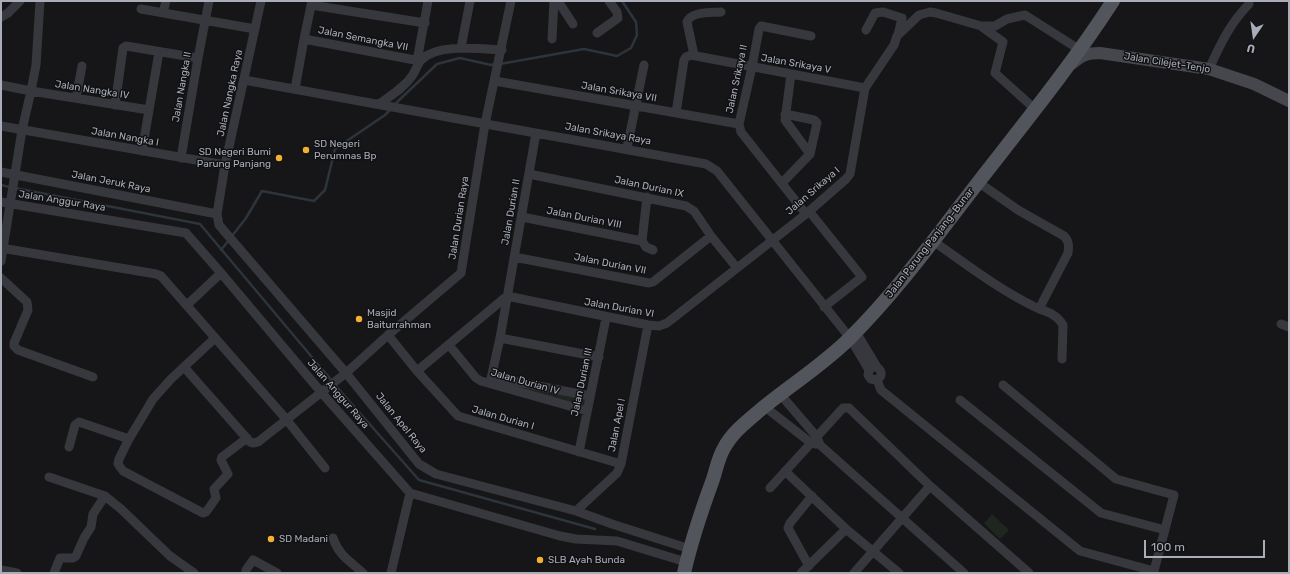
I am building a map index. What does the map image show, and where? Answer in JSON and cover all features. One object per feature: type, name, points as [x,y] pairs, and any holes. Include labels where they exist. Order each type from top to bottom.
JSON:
[{"type":"main road","name":"Jalan Parung Panjang–Bunar","points":[[686,561],[723,449],[731,438],[747,421],[836,351],[853,335],[915,266],[978,182],[1068,67],[1113,1]]},
{"type":"main road","name":"Jalan Cilejet–Tenjo","points":[[1096,27],[1094,42],[1097,47],[1111,54]]},
{"type":"main road","name":"Jalan Cilejet–Tenjo","points":[[1068,67],[1082,55],[1091,53],[1111,54],[1209,69],[1254,84],[1289,101]]},
{"type":"street","points":[[1,17],[8,13],[20,1]]},
{"type":"street","points":[[1,260],[22,130],[36,65],[40,1]]},
{"type":"street","points":[[163,13],[166,1]]},
{"type":"street","name":"Jalan Nangka II","points":[[181,158],[209,1]]},
{"type":"street","name":"Jalan Nangka Raya","points":[[217,214],[261,1]]},
{"type":"street","points":[[350,11],[352,1]]},
{"type":"street","points":[[244,80],[382,104],[413,76],[419,61],[428,1]]},
{"type":"street","points":[[461,48],[470,1]]},
{"type":"street","name":"Jalan Durian Raya","points":[[247,438],[250,442],[258,442],[346,373],[461,273],[485,124],[511,1]]},
{"type":"street","points":[[552,39],[554,1]]},
{"type":"street","points":[[558,1],[573,24]]},
{"type":"street","points":[[597,33],[618,18],[617,12],[608,1]]},
{"type":"street","points":[[295,89],[312,3],[350,11],[425,23]]},
{"type":"street","points":[[1209,69],[1224,36],[1236,17],[1249,4]]},
{"type":"street","points":[[141,9],[205,19],[255,29]]},
{"type":"street","points":[[676,113],[684,60],[686,57],[694,55],[687,22],[688,19],[693,15],[721,12]]},
{"type":"street","points":[[866,30],[875,13],[883,12],[902,18],[894,45],[867,84]]},
{"type":"street","points":[[897,36],[919,15],[930,12],[981,26],[995,26],[1007,19],[1025,15],[1080,50]]},
{"type":"street","name":"Jalan Srikaya II","points":[[811,36],[761,26],[759,28],[739,124],[741,132],[862,277],[824,307]]},
{"type":"street","points":[[981,26],[1003,42],[995,73],[1035,109]]},
{"type":"street","name":"Jalan Semangka VII","points":[[304,39],[419,61]]},
{"type":"street","points":[[115,105],[123,48],[126,46],[198,58]]},
{"type":"street","points":[[419,61],[434,52],[461,48],[501,54]]},
{"type":"street","points":[[142,151],[159,52]]},
{"type":"street","name":"Jalan Srikaya V","points":[[694,55],[791,74],[867,84]]},
{"type":"street","points":[[627,148],[644,65]]},
{"type":"street","points":[[76,98],[82,66]]},
{"type":"street","points":[[791,74],[784,120],[810,154]]},
{"type":"street","name":"Jalan Srikaya VII","points":[[495,78],[636,107],[739,124]]},
{"type":"street","name":"Jalan Srikaya I","points":[[772,241],[808,212],[850,174],[867,84]]},
{"type":"street","name":"Jalan Nangka IV","points":[[1,85],[149,110]]},
{"type":"street","name":"Jalan Srikaya Raya","points":[[382,104],[485,124],[627,148],[706,164],[712,167],[717,171],[824,307],[853,335],[873,369],[880,370],[882,374],[880,378],[876,380],[881,390],[1080,551],[1154,570],[1165,530]]},
{"type":"street","points":[[782,183],[810,154],[816,121],[785,114]]},
{"type":"street","name":"Jalan Nangka I","points":[[1,126],[226,165]]},
{"type":"street","name":"Jalan Durian II","points":[[491,380],[522,217],[536,132]]},
{"type":"street","name":"Jalan Jeruk Raya","points":[[1,172],[15,176],[217,214]]},
{"type":"street","name":"Jalan Durian IX","points":[[529,174],[647,197],[691,208],[737,268]]},
{"type":"street","points":[[978,182],[1018,210],[1064,236],[1068,242],[1068,253],[1039,309]]},
{"type":"street","points":[[647,197],[642,241],[646,247],[653,250]]},
{"type":"street","name":"Jalan Anggur Raya","points":[[1,202],[11,201],[186,233],[325,390],[410,493]]},
{"type":"street","name":"Jalan Apel Raya","points":[[217,214],[219,225],[346,373],[419,464],[436,474],[576,511],[608,523],[686,561]]},
{"type":"street","name":"Jalan Durian VIII","points":[[522,217],[642,241]]},
{"type":"street","name":"Jalan Durian VII","points":[[514,257],[649,283],[711,236]]},
{"type":"street","name":"Jalan Durian VI","points":[[507,296],[606,318],[648,326],[659,326],[667,323],[772,241]]},
{"type":"street","points":[[933,241],[997,286],[1039,309],[1054,315],[1063,325],[1062,359]]},
{"type":"street","points":[[2,248],[159,275],[286,419],[325,468]]},
{"type":"street","points":[[187,305],[221,272]]},
{"type":"street","points":[[1,278],[27,302],[28,305],[28,310],[14,346],[18,350],[93,377]]},
{"type":"street","points":[[417,371],[507,296]]},
{"type":"street","name":"Jalan Durian III","points":[[579,452],[606,318]]},
{"type":"street","name":"Jalan Apel I","points":[[576,511],[617,473],[621,464],[648,326]]},
{"type":"street","name":"Jalan Durian I","points":[[388,335],[417,371],[458,416],[621,464]]},
{"type":"street","points":[[184,368],[247,438],[222,457],[221,460],[228,474],[214,488],[216,498],[206,512],[203,513],[123,472],[118,464],[129,439],[153,399],[184,368],[215,338]]},
{"type":"street","points":[[500,338],[598,357]]},
{"type":"street","name":"Jalan Durian IV","points":[[449,345],[476,378],[491,380],[587,411]]},
{"type":"street","points":[[491,380],[590,396]]},
{"type":"street","points":[[960,400],[1101,513],[1165,530],[1174,494],[1116,479],[1003,385]]},
{"type":"street","points":[[780,394],[816,442]]},
{"type":"street","points":[[765,407],[816,442],[964,573]]},
{"type":"street","points":[[770,488],[816,442],[843,408],[849,408],[930,486],[1029,573]]},
{"type":"street","points":[[69,447],[75,425],[80,422],[129,439]]},
{"type":"street","points":[[786,472],[846,529],[899,573]]},
{"type":"street","points":[[49,477],[105,496],[121,509],[170,556],[194,573]]},
{"type":"street","points":[[854,573],[930,486]]},
{"type":"street","points":[[391,573],[410,493],[576,540],[617,541],[686,561]]},
{"type":"street","points":[[54,573],[60,558],[73,558],[76,556],[91,527],[93,514],[105,496]]},
{"type":"street","points":[[809,566],[788,528],[790,523],[812,496]]},
{"type":"street","points":[[605,540],[608,523]]},
{"type":"street","points":[[802,573],[846,529]]},
{"type":"street","points":[[333,538],[342,555],[363,573]]},
{"type":"street","points":[[246,573],[246,570],[253,560],[277,573]]},
{"type":"street","points":[[1,570],[17,573]]},
{"type":"shaded area","points":[[492,377],[590,396],[587,411],[490,383]]},
{"type":"shaded area","points":[[992,514],[1009,530],[1000,539],[984,523]]},
{"type":"waterway","points":[[500,64],[584,49],[617,56],[631,48],[637,35],[636,22],[622,1]]},
{"type":"waterway","points":[[394,105],[437,64],[460,58],[491,65],[495,64]]},
{"type":"waterway","points":[[232,236],[246,218],[262,191],[314,201],[325,190],[335,149],[385,115],[391,109]]},
{"type":"waterway","points":[[1,185],[10,187]]},
{"type":"waterway","points":[[15,188],[200,224],[332,381]]},
{"type":"waterway","points":[[221,250],[229,240]]},
{"type":"waterway","points":[[335,385],[419,480],[595,529]]},
{"type":"place","name":"SD Negeri Perumnas Bp","points":[[306,150]]},
{"type":"place","name":"SD Negeri Bumi Parung Panjang","points":[[279,158]]},
{"type":"place","name":"Masjid Baiturrahman","points":[[359,319]]},
{"type":"place","name":"SD Madani","points":[[271,539]]},
{"type":"place","name":"SLB Ayah Bunda","points":[[540,560]]}]
